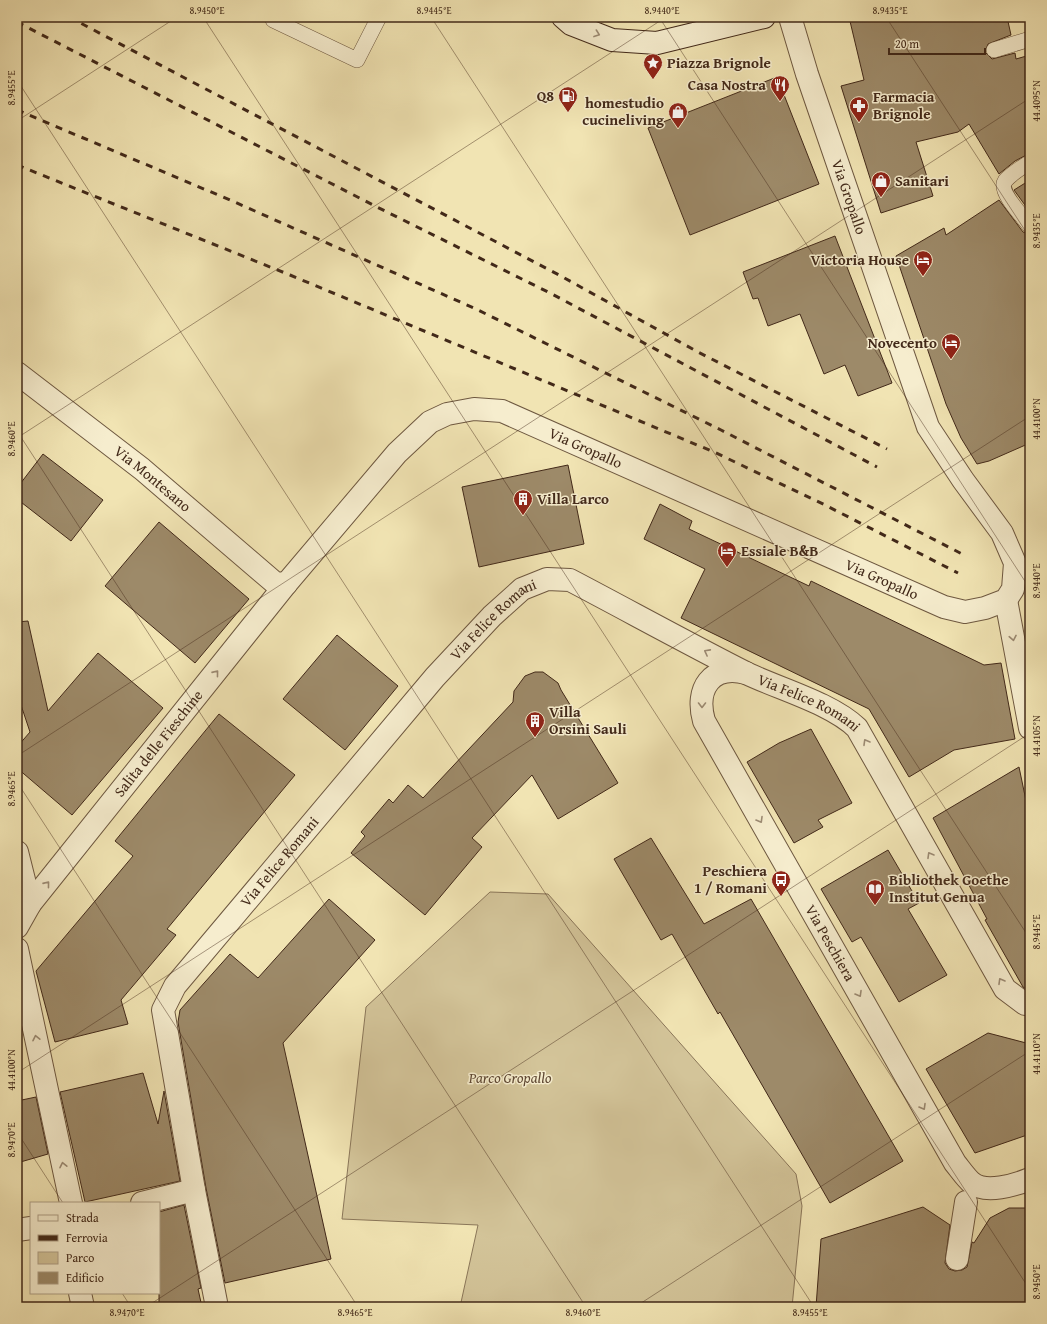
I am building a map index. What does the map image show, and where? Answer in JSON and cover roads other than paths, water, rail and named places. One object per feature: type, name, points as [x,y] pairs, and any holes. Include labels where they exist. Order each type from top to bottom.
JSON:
[{"type":"street","points":[[563,17],[571,24],[612,40],[657,43],[723,23],[764,17]]},
{"type":"street","name":"Via Gropallo","points":[[286,584],[397,453],[430,422],[447,414],[474,409],[502,412],[944,607],[965,612],[985,608],[1006,600],[1013,589],[1014,563],[1002,533],[963,480],[928,427],[807,74],[790,17]]},
{"type":"street","name":"Via Montesano","points":[[17,373],[142,470],[275,583],[286,584]]},
{"type":"street","name":"Via Felice Romani","points":[[216,1302],[194,1190],[163,1010],[175,986],[435,677],[492,616],[522,589],[546,579],[570,580],[747,673],[818,704],[850,721],[858,728],[1005,989],[1025,1004],[1030,1004]]},
{"type":"street","name":"Salita delle Fieschine","points":[[17,927],[30,904],[286,584]]},
{"type":"street","points":[[1006,600],[1030,728]]},
{"type":"street","name":"Via Peschiera","points":[[747,673],[733,670],[719,673],[712,678],[707,684],[701,701],[704,721],[955,1164],[972,1184],[990,1188],[1012,1186],[1030,1179]]},
{"type":"street","points":[[17,852],[30,904]]},
{"type":"street","points":[[17,949],[71,1202]]},
{"type":"street","points":[[146,1202],[194,1190]]},
{"type":"street","points":[[957,1259],[966,1202]]},
{"type":"street","points":[[17,1230],[30,1228]]},
{"type":"street","points":[[80,1294],[83,1307]]},
{"type":"lane","points":[[272,18],[357,60],[379,17]]},
{"type":"lane","points":[[994,50],[1030,39]]},
{"type":"lane","points":[[1030,162],[1006,179],[1003,185],[1003,189],[1007,196],[1030,226]]},
{"type":"railway","points":[[69,17],[559,275],[698,352],[887,449]]},
{"type":"railway","points":[[17,22],[377,207],[550,293],[877,467]]},
{"type":"railway","points":[[17,110],[230,200],[476,309],[721,430],[966,556]]},
{"type":"railway","points":[[17,165],[290,275],[714,452],[825,505],[958,573]]},
{"type":"place","name":"Piazza Brignole","points":[[653,80]]},
{"type":"place","name":"Casa Nostra","points":[[780,102]]},
{"type":"place","name":"Q8","points":[[568,113]]},
{"type":"place","name":"Farmacia Brignole","points":[[859,123]]},
{"type":"place","name":"homestudio cucineliving","points":[[678,129]]},
{"type":"place","name":"Sanitari","points":[[881,198]]},
{"type":"place","name":"Victoria House","points":[[923,277]]},
{"type":"place","name":"Novecento","points":[[951,360]]},
{"type":"place","name":"Villa Larco","points":[[523,516]]},
{"type":"place","name":"Essiale B&B","points":[[727,568]]},
{"type":"place","name":"Villa Orsini Sauli","points":[[535,738]]},
{"type":"place","name":"Peschiera 1 / Romani","points":[[781,897]]},
{"type":"place","name":"Bibliothek Goethe Institut Genua","points":[[875,906]]},
{"type":"park label","name":"Parco Gropallo","points":[[510,1078]]}]
